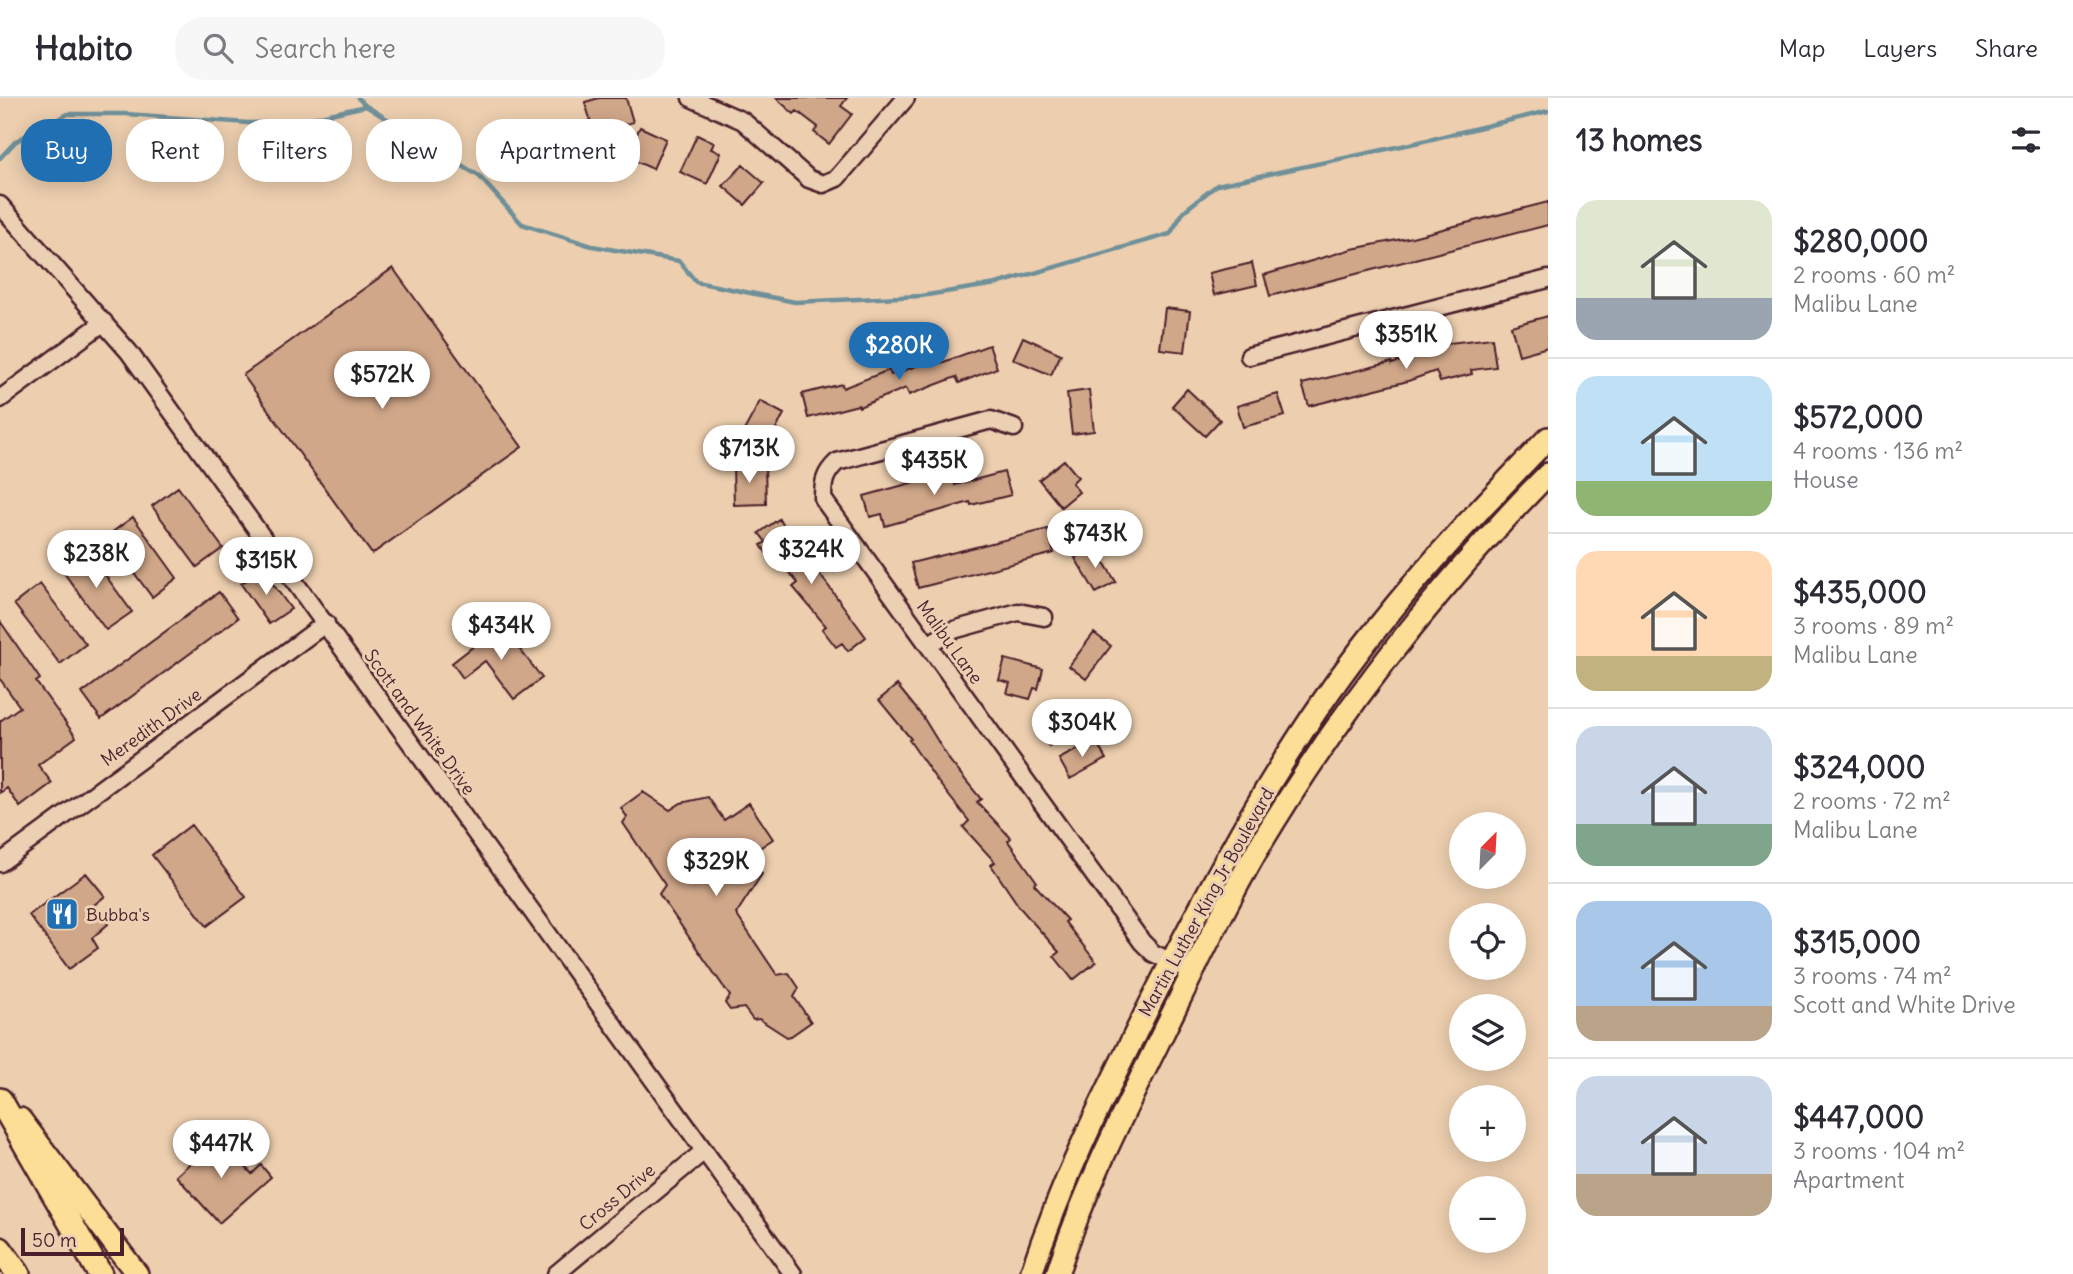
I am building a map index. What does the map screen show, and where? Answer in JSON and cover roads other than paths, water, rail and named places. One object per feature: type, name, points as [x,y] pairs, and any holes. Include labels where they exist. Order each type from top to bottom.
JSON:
[{"type":"highway","points":[[0,1100],[100,1274]]},
{"type":"highway","points":[[0,1249],[18,1274]]},
{"type":"main road","name":"Martin Luther King Jr Boulevard","points":[[1031,1274],[1050,1217],[1080,1143],[1238,835],[1306,727],[1377,628],[1476,512],[1548,438]]},
{"type":"main road","name":"Martin Luther King Jr Boulevard","points":[[1057,1274],[1071,1230],[1103,1154],[1260,846],[1328,738],[1397,644],[1494,529],[1548,474]]},
{"type":"main road","points":[[1476,512],[1494,529]]},
{"type":"main road","points":[[0,1093],[137,1274]]},
{"type":"street","points":[[691,98],[743,121],[809,179],[822,184],[837,178],[906,98]]},
{"type":"street","name":"Scott and White Drive","points":[[0,205],[129,352],[793,1274]]},
{"type":"street","points":[[1249,356],[1548,279]]},
{"type":"street","points":[[0,399],[104,322]]},
{"type":"street","name":"Malibu Lane","points":[[1014,428],[991,420],[837,462],[828,470],[823,482],[823,499],[1142,942],[1153,953],[1194,972]]},
{"type":"street","points":[[928,645],[950,631],[1018,612],[1044,617]]},
{"type":"street","name":"Meredith Drive","points":[[0,863],[326,624]]},
{"type":"street","name":"Cross Drive","points":[[556,1274],[704,1151]]},
{"type":"waterway","points":[[358,98],[366,106]]},
{"type":"waterway","points":[[0,158],[16,141],[68,114],[126,114],[248,123],[294,122],[366,106],[479,176],[522,224],[592,246],[679,261],[696,282],[795,302],[921,296],[996,284],[1170,234],[1184,211],[1217,185],[1411,144],[1548,111]]},
{"type":"place","name":"Bubba's","points":[[62,914]]}]
